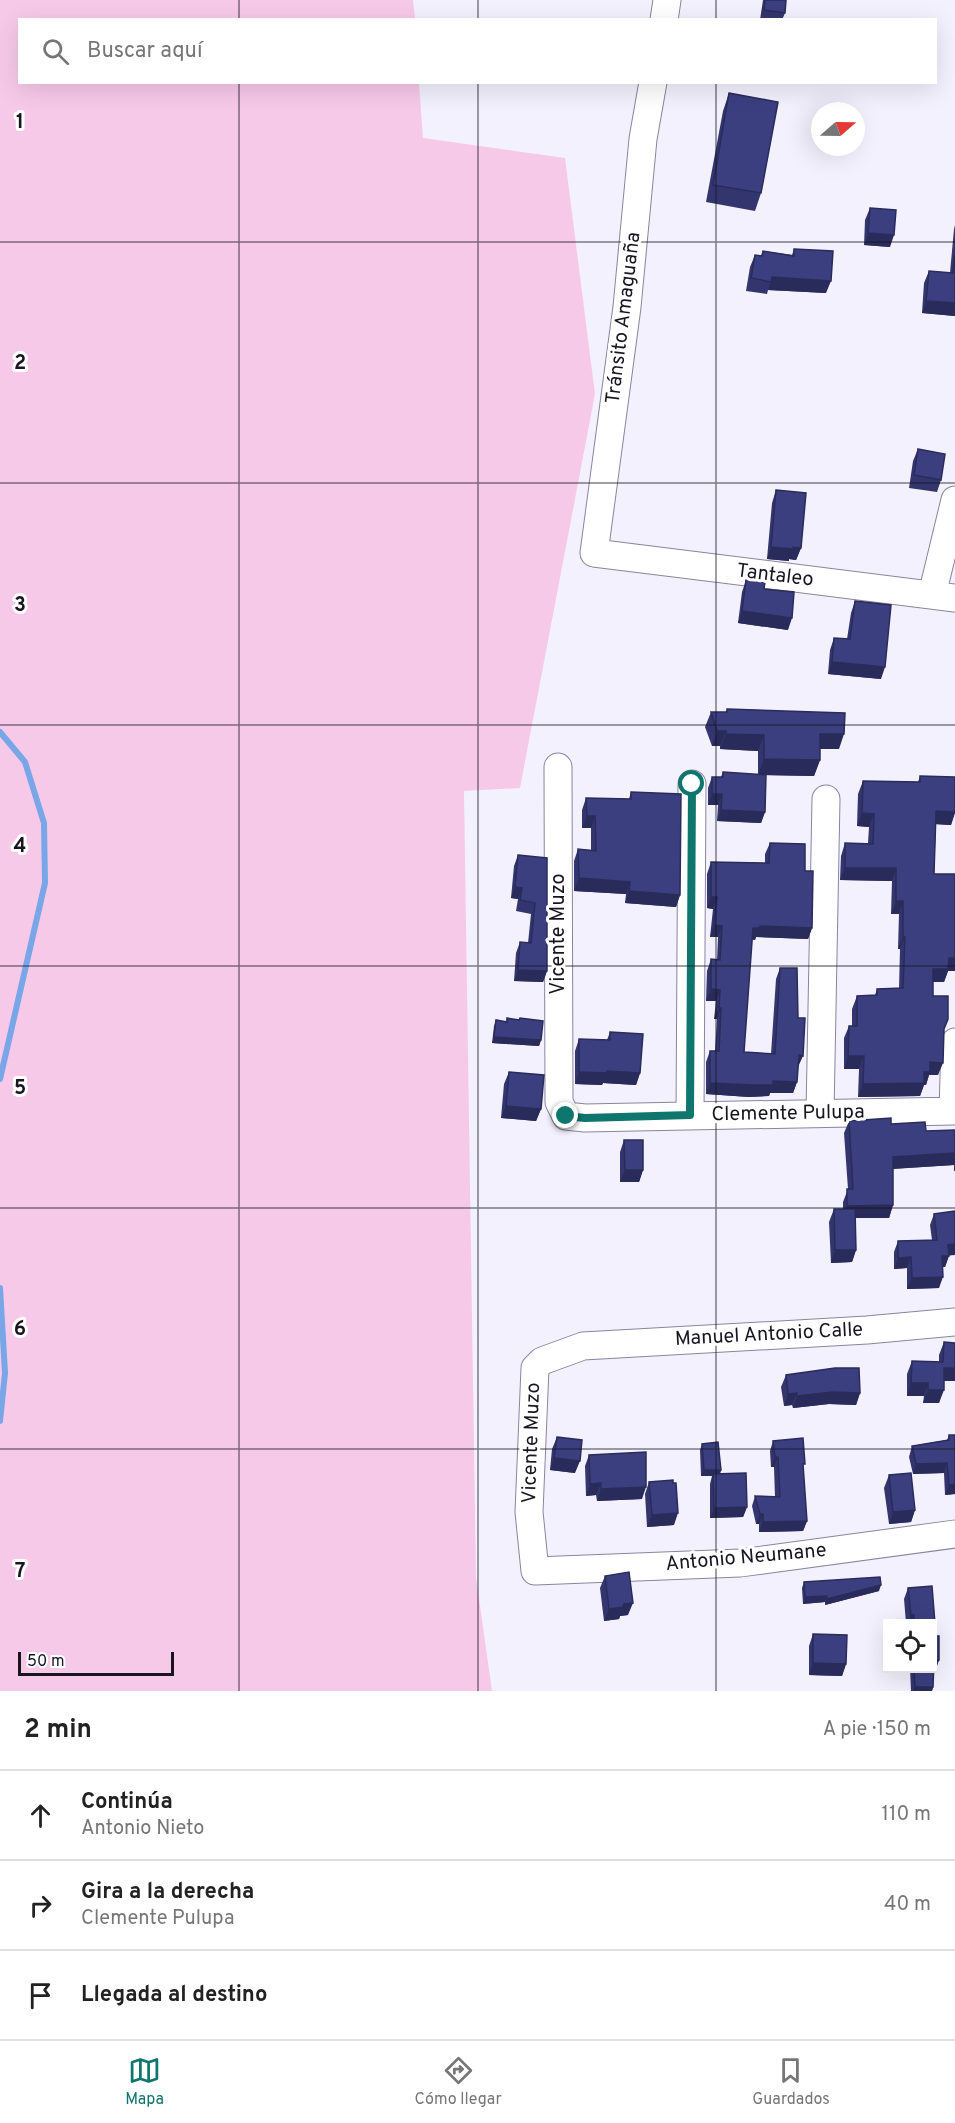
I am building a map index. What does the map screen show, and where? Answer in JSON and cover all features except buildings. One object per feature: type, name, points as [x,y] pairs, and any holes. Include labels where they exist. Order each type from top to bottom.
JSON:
[{"type":"street","points":[[664,18],[667,0]]},
{"type":"street","name":"Tránsito Amaguaña","points":[[594,553],[627,308],[643,139],[653,84]]},
{"type":"street","points":[[944,597],[955,500]]},
{"type":"street","name":"Tantaleo","points":[[594,553],[944,597]]},
{"type":"street","name":"Vicente Muzo","points":[[558,767],[559,1102]]},
{"type":"street","points":[[690,1115],[692,784]]},
{"type":"street","points":[[820,1113],[826,799]]},
{"type":"street","points":[[954,1111],[955,1042]]},
{"type":"street","name":"Clemente Pulupa","points":[[559,1102],[566,1116],[585,1118],[954,1111]]},
{"type":"street","name":"Manuel Antonio Calle","points":[[583,1346],[867,1330],[955,1322]]},
{"type":"street","name":"Vicente Muzo","points":[[536,1571],[529,1512],[535,1368],[542,1361],[583,1346]]},
{"type":"street","name":"Antonio Neumane","points":[[536,1571],[740,1563],[955,1534]]},
{"type":"shaded area","points":[[0,0],[413,0],[415,18],[18,18],[18,84],[419,84],[423,138],[565,158],[595,394],[520,788],[464,791],[476,1577],[492,1691],[0,1691]]},
{"type":"waterway","points":[[0,732],[25,762],[44,823],[45,883],[0,1079]]},
{"type":"waterway","points":[[0,1288],[5,1373],[0,1421]]},
{"type":"route","points":[[566,1116],[585,1118],[690,1115],[692,784]]}]
